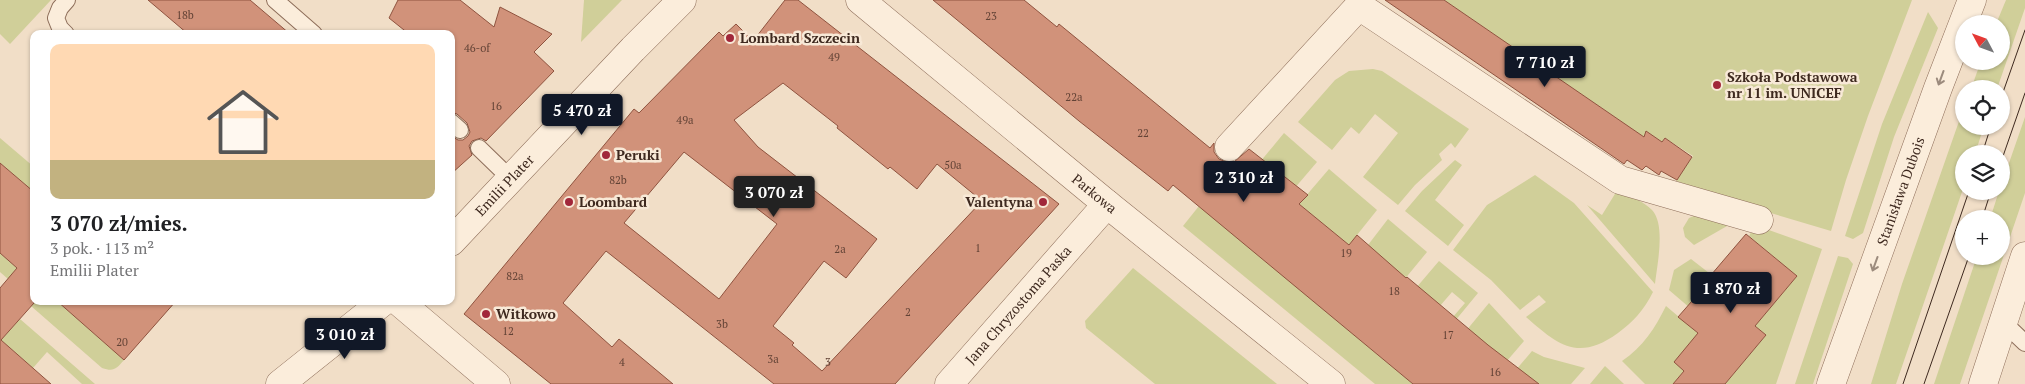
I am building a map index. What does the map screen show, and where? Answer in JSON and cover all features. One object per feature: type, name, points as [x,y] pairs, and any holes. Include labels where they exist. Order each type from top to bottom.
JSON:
[{"type":"street","name":"Emilii Plater","points":[[455,238],[633,49],[682,0]]},
{"type":"street","name":"Parkowa","points":[[860,0],[1330,384]]},
{"type":"street","name":"Stanisława Dubois","points":[[1831,384],[1938,88],[1972,0]]},
{"type":"street","points":[[1229,147],[1355,3],[1620,180],[1759,220]]},
{"type":"street","name":"Jana Chryzostoma Paska","points":[[949,384],[1108,204]]},
{"type":"street","points":[[1983,384],[2025,256]]},
{"type":"street","points":[[280,384],[379,305]]},
{"type":"street","points":[[403,305],[496,384]]},
{"type":"lane","points":[[62,30],[56,18],[60,8],[67,0]]},
{"type":"lane","points":[[275,0],[309,30]]},
{"type":"lane","points":[[479,148],[512,179]]},
{"type":"lane","points":[[2003,322],[2025,343]]},
{"type":"shaded area","points":[[0,0],[51,0],[10,44],[0,34]]},
{"type":"shaded area","points":[[584,0],[622,0],[581,42]]},
{"type":"shaded area","name":"Szkoła Podstawowa nr 11 im. UNICEF","points":[[1444,0],[1912,0],[1868,116],[1831,231],[1764,211],[1676,181],[1693,156],[1665,138],[1662,142],[1647,132],[1644,137]]},
{"type":"shaded area","points":[[2006,0],[2025,0],[2025,8],[2010,51],[2010,15],[2000,15]]},
{"type":"shaded area","points":[[1928,12],[1938,28],[1894,137],[1863,233],[1853,239],[1845,236],[1882,124]]},
{"type":"shaded area","points":[[1373,69],[1382,71],[1469,129],[1455,148],[1451,143],[1439,154],[1442,160],[1415,185],[1398,205],[1363,177],[1398,133],[1375,114],[1359,134],[1351,127],[1332,150],[1298,122],[1335,80],[1349,71]]},
{"type":"shaded area","points":[[1978,70],[2004,70],[2000,80],[1974,80]]},
{"type":"shaded area","points":[[2025,117],[2025,193],[2010,237],[2010,210],[1993,210],[1996,200],[2010,200],[2010,160]]},
{"type":"shaded area","points":[[1284,133],[1317,162],[1288,196],[1255,168]]},
{"type":"shaded area","points":[[1955,133],[1955,135],[1981,135],[1978,145],[1955,145],[1955,200],[1959,200],[1896,384],[1871,384],[1902,284]]},
{"type":"shaded area","points":[[0,138],[30,164],[30,189],[0,163]]},
{"type":"shaded area","points":[[1455,160],[1462,165],[1435,200],[1464,225],[1448,246],[1405,211],[1422,191]]},
{"type":"shaded area","points":[[1329,169],[1377,210],[1349,245],[1299,204]]},
{"type":"shaded area","points":[[1535,175],[1574,203],[1653,292],[1642,310],[1629,324],[1604,342],[1591,347],[1569,346],[1548,335],[1526,317],[1546,302],[1539,295],[1520,310],[1491,280],[1453,250],[1487,205]]},
{"type":"shaded area","points":[[1618,189],[1644,204],[1652,210],[1656,217],[1659,225],[1660,246],[1655,284],[1587,205],[1602,215]]},
{"type":"shaded area","points":[[1199,206],[1413,384],[1375,384],[1183,226]]},
{"type":"shaded area","points":[[1696,215],[1734,222],[1694,245],[1685,237],[1683,228],[1689,218]]},
{"type":"shaded area","points":[[1388,219],[1427,252],[1399,286],[1368,245]]},
{"type":"shaded area","points":[[1755,225],[1822,249],[1776,384],[1725,384],[1766,335],[1755,326],[1797,276],[1749,236]]},
{"type":"shaded area","points":[[0,253],[17,268],[8,279],[0,272]]},
{"type":"shaded area","points":[[1838,256],[1848,258],[1853,264],[1813,384],[1795,384]]},
{"type":"shaded area","points":[[1691,259],[1722,283],[1697,314],[1669,290],[1674,270]]},
{"type":"shaded area","points":[[1439,261],[1478,293],[1450,327],[1446,325],[1465,303],[1452,292],[1433,314],[1410,295]]},
{"type":"shaded area","points":[[1974,265],[2000,265],[1960,384],[1934,384]]},
{"type":"shaded area","points":[[1133,268],[1277,384],[1155,384],[1086,328],[1085,321]]},
{"type":"shaded area","points":[[1489,303],[1524,341],[1500,369],[1461,337]]},
{"type":"shaded area","points":[[62,305],[124,360],[115,369],[102,368],[31,306]]},
{"type":"shaded area","points":[[1666,306],[1698,333],[1684,371],[1673,384],[1645,384],[1622,361],[1648,337]]},
{"type":"shaded area","points":[[20,319],[95,384],[82,384],[47,352],[33,368],[1,340]]},
{"type":"shaded area","points":[[1532,351],[1544,357],[1585,368],[1571,384],[1519,384],[1510,377]]},
{"type":"shaded area","points":[[1605,366],[1624,384],[1590,384]]},
{"type":"building","points":[[148,0],[250,0],[285,30],[183,30]]},
{"type":"building","points":[[398,0],[460,0],[494,27],[500,7],[552,34],[534,52],[554,71],[486,141],[481,138],[472,141],[469,146],[472,155],[455,170],[455,138],[463,140],[470,132],[467,123],[455,113],[455,30],[404,30],[389,18]]},
{"type":"building","points":[[785,0],[798,0],[1059,204],[895,384],[774,384],[606,251],[563,303],[612,347],[619,339],[673,384],[551,384],[464,314],[634,109],[639,113],[719,32],[723,36],[736,24],[753,41]],"holes":[[[783,83],[838,126],[837,128],[888,169],[890,167],[917,189],[937,164],[982,201],[822,371],[792,345],[794,343],[773,326],[824,261],[846,278],[877,239],[758,147],[734,120]],[[684,152],[777,224],[719,299],[624,223]]]},
{"type":"building","points":[[933,0],[1024,0],[1057,27],[1059,24],[1210,148],[1214,143],[1214,152],[1219,159],[1226,162],[1234,162],[1249,149],[1308,195],[1299,204],[1349,245],[1357,235],[1406,278],[1539,384],[1413,384],[1173,185],[1168,191],[1079,121]]},
{"type":"building","points":[[1385,0],[1444,0],[1644,137],[1646,131],[1662,142],[1665,138],[1692,157],[1677,180],[1661,171],[1659,175],[1646,166],[1642,170],[1627,160],[1624,164]]},
{"type":"building","points":[[0,163],[30,189],[30,305],[32,305],[1,340],[51,384],[0,384],[0,288],[17,268],[0,253]]},
{"type":"building","points":[[1746,234],[1797,276],[1755,326],[1766,335],[1725,384],[1673,384],[1684,371],[1674,362],[1698,333],[1678,317],[1713,277],[1711,275]]},
{"type":"building","points":[[62,305],[172,305],[124,360]]},
{"type":"tram line","points":[[2007,80],[2025,30]]},
{"type":"tram line","points":[[2007,145],[2025,93]]},
{"type":"tram line","points":[[1985,145],[1988,135]]},
{"type":"tram line","points":[[1903,384],[1966,200]]},
{"type":"tram line","points":[[1985,210],[1988,200]]},
{"type":"tram line","points":[[1924,384],[1966,265]]},
{"type":"place","name":"Lombard Szczecin","points":[[730,38]]},
{"type":"place","name":"Szkoła Podstawowa nr 11 im. UNICEF","points":[[1717,85]]},
{"type":"place","name":"Peruki","points":[[606,155]]},
{"type":"place","name":"Loombard","points":[[569,202]]},
{"type":"place","name":"Valentyna","points":[[1043,202]]},
{"type":"place","name":"Witkowo","points":[[486,314]]}]
